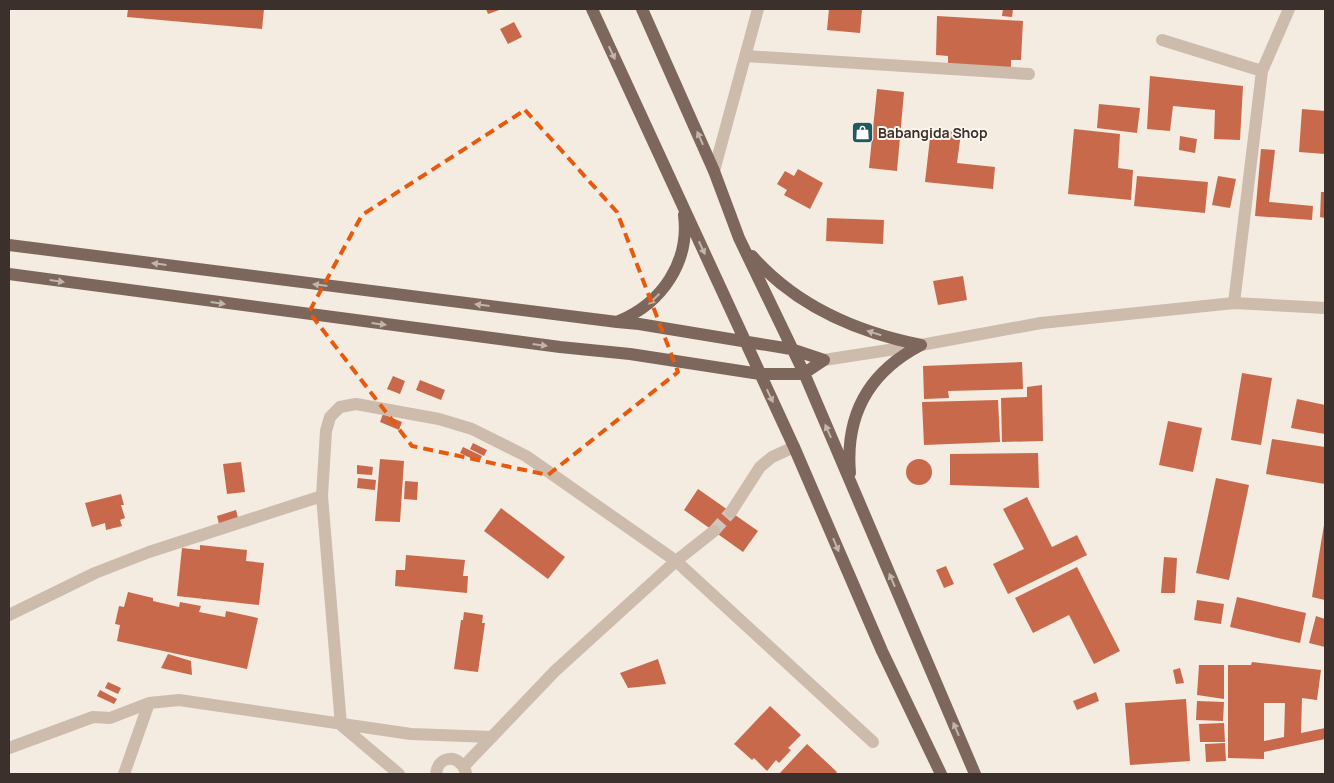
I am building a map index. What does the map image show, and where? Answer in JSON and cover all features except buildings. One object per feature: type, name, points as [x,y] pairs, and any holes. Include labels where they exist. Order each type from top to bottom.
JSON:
[{"type":"main road","points":[[592,9],[794,447],[882,651],[941,774]]},
{"type":"main road","points":[[642,9],[714,172],[740,238],[803,374],[975,774]]},
{"type":"main road","points":[[617,322],[644,308],[661,292],[674,273],[681,257],[684,241],[683,207]]},
{"type":"main road","points":[[740,238],[770,275],[821,311],[868,332],[894,340],[921,345]]},
{"type":"main road","points":[[9,245],[639,324],[791,349],[824,360]]},
{"type":"main road","points":[[9,274],[560,347],[640,355],[760,374],[803,374],[824,360]]},
{"type":"main road","points":[[854,492],[850,473],[850,436],[854,418],[861,402],[880,374],[906,353],[921,345]]},
{"type":"street","points":[[714,172],[758,9]]},
{"type":"street","points":[[1234,303],[1262,71],[1289,9]]},
{"type":"street","points":[[1162,40],[1262,71]]},
{"type":"street","points":[[746,56],[1028,74]]},
{"type":"street","points":[[824,360],[921,345],[1041,323],[1234,303],[1325,308]]},
{"type":"street","points":[[398,774],[341,725],[322,496],[326,431],[330,417],[340,407],[356,404],[439,420],[472,429],[526,456],[676,561],[873,742]]},
{"type":"street","points":[[731,512],[760,467],[772,457],[794,447]]},
{"type":"street","points":[[9,615],[95,573],[140,556],[322,496]]},
{"type":"street","points":[[436,774],[436,768],[444,760],[452,758],[459,761],[465,770],[492,737],[555,671],[676,561],[714,531]]},
{"type":"street","points":[[9,748],[93,717],[110,718],[149,703],[179,700],[411,734],[492,737]]},
{"type":"street","points":[[124,774],[149,703]]},
{"type":"highlighted area","points":[[525,110],[617,212],[678,372],[548,475],[412,446],[309,312],[362,215]]},
{"type":"tunnel","points":[[714,531],[731,512]]},
{"type":"place","name":"Babangida Shop","points":[[862,133]]}]
